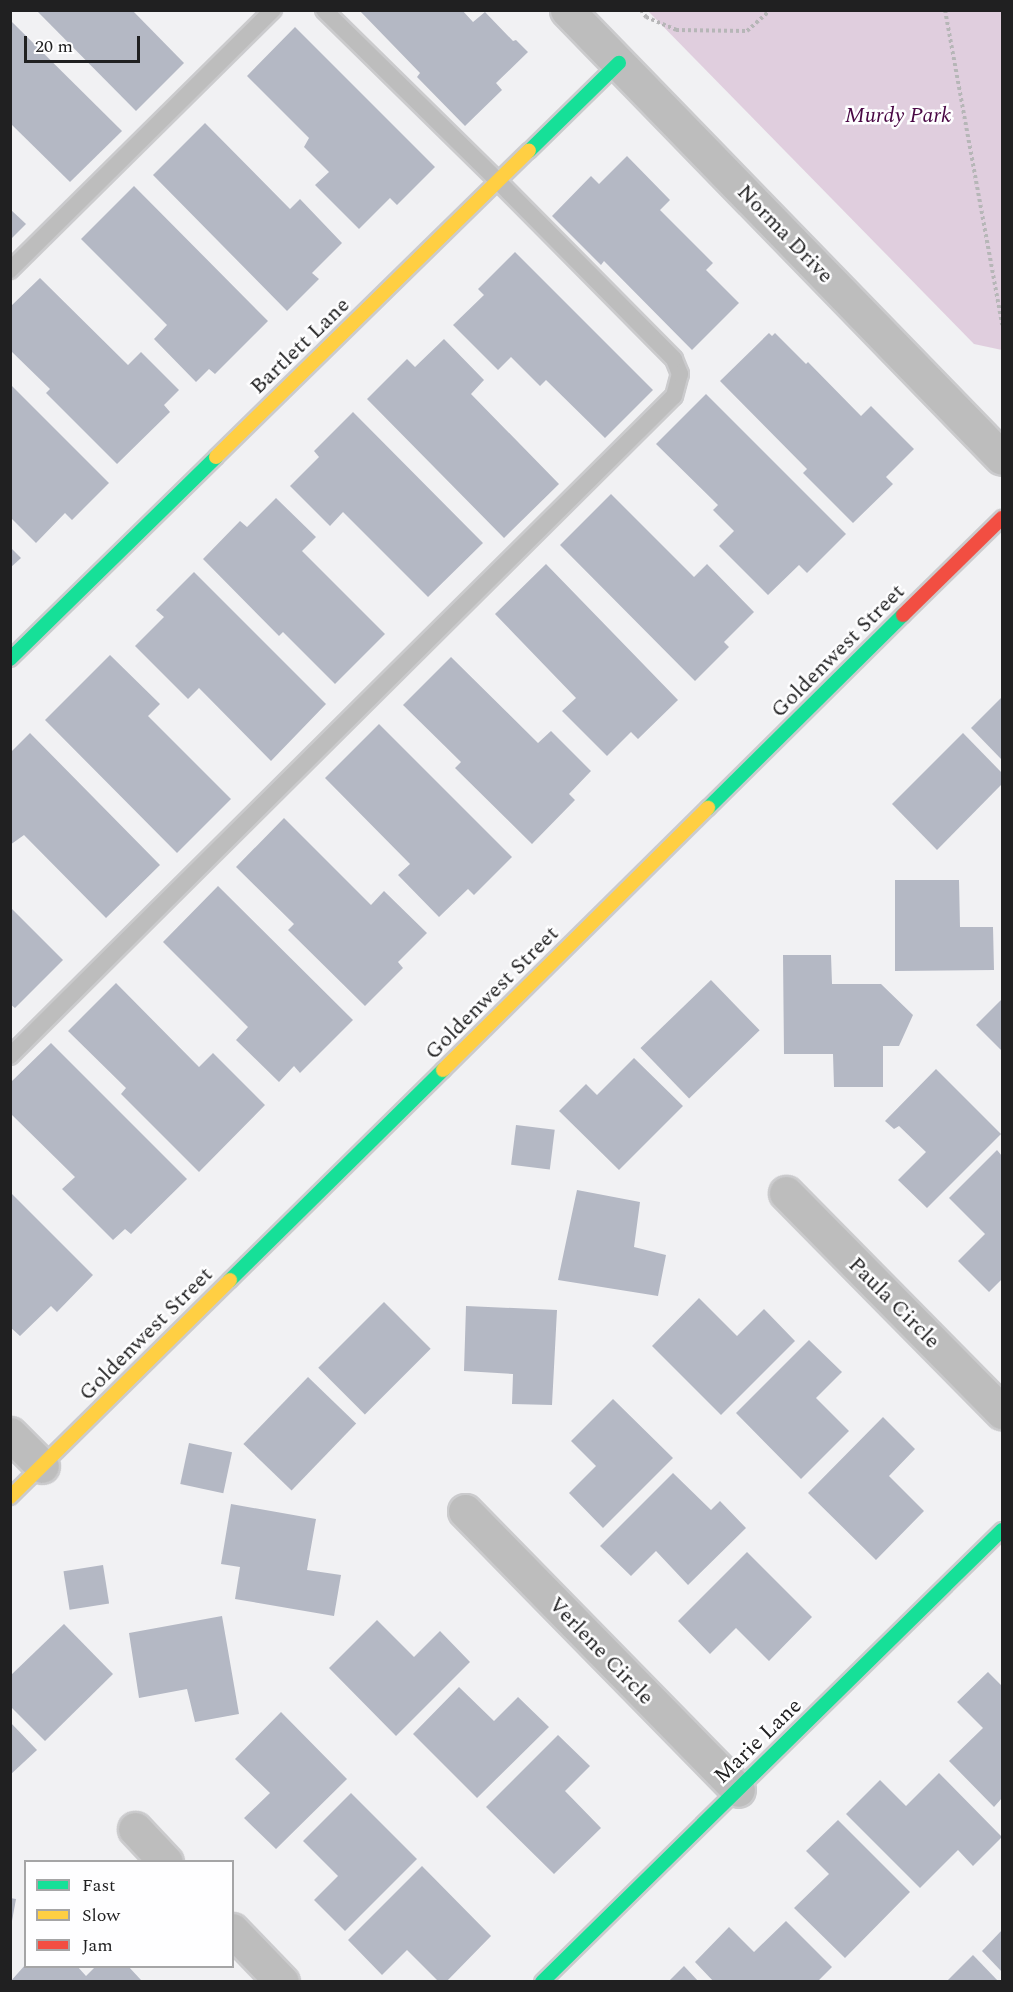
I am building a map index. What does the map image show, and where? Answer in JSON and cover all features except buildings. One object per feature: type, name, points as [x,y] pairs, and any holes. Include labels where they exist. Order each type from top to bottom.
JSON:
[{"type":"street","name":"Norma Drive","points":[[567,10],[1002,458]]},
{"type":"street","name":"Bartlett Lane","points":[[10,659],[619,63]]},
{"type":"street","name":"Goldenwest Street","points":[[10,1497],[1002,518]]},
{"type":"street","name":"Paula Circle","points":[[786,1193],[1002,1412]]},
{"type":"street","points":[[10,1434],[42,1466]]},
{"type":"street","name":"Verlene Circle","points":[[465,1511],[738,1790]]},
{"type":"street","name":"Marie Lane","points":[[542,1982],[1002,1530]]},
{"type":"street","points":[[135,1829],[164,1860]]},
{"type":"street","points":[[234,1932],[282,1982]]},
{"type":"lane","points":[[10,270],[273,10]]},
{"type":"lane","points":[[10,1056],[674,396],[680,374],[674,359],[324,10]]},
{"type":"path","points":[[641,10],[646,17],[676,30],[747,31],[770,10]]},
{"type":"path","points":[[945,10],[1002,325]]},
{"type":"green space","name":"Murdy Park","points":[[648,11],[1002,11],[1002,350],[974,344]]},
{"type":"traffic: fast","points":[[529,151],[619,63]]},
{"type":"traffic: fast","points":[[10,659],[216,457]]},
{"type":"traffic: fast","points":[[708,808],[903,615]]},
{"type":"traffic: fast","points":[[230,1280],[443,1070]]},
{"type":"traffic: fast","points":[[542,1982],[1002,1530]]},
{"type":"traffic: slow","points":[[216,457],[529,151]]},
{"type":"traffic: slow","points":[[443,1070],[708,808]]},
{"type":"traffic: slow","points":[[10,1497],[230,1280]]},
{"type":"traffic: jam","points":[[903,615],[1002,518]]}]
